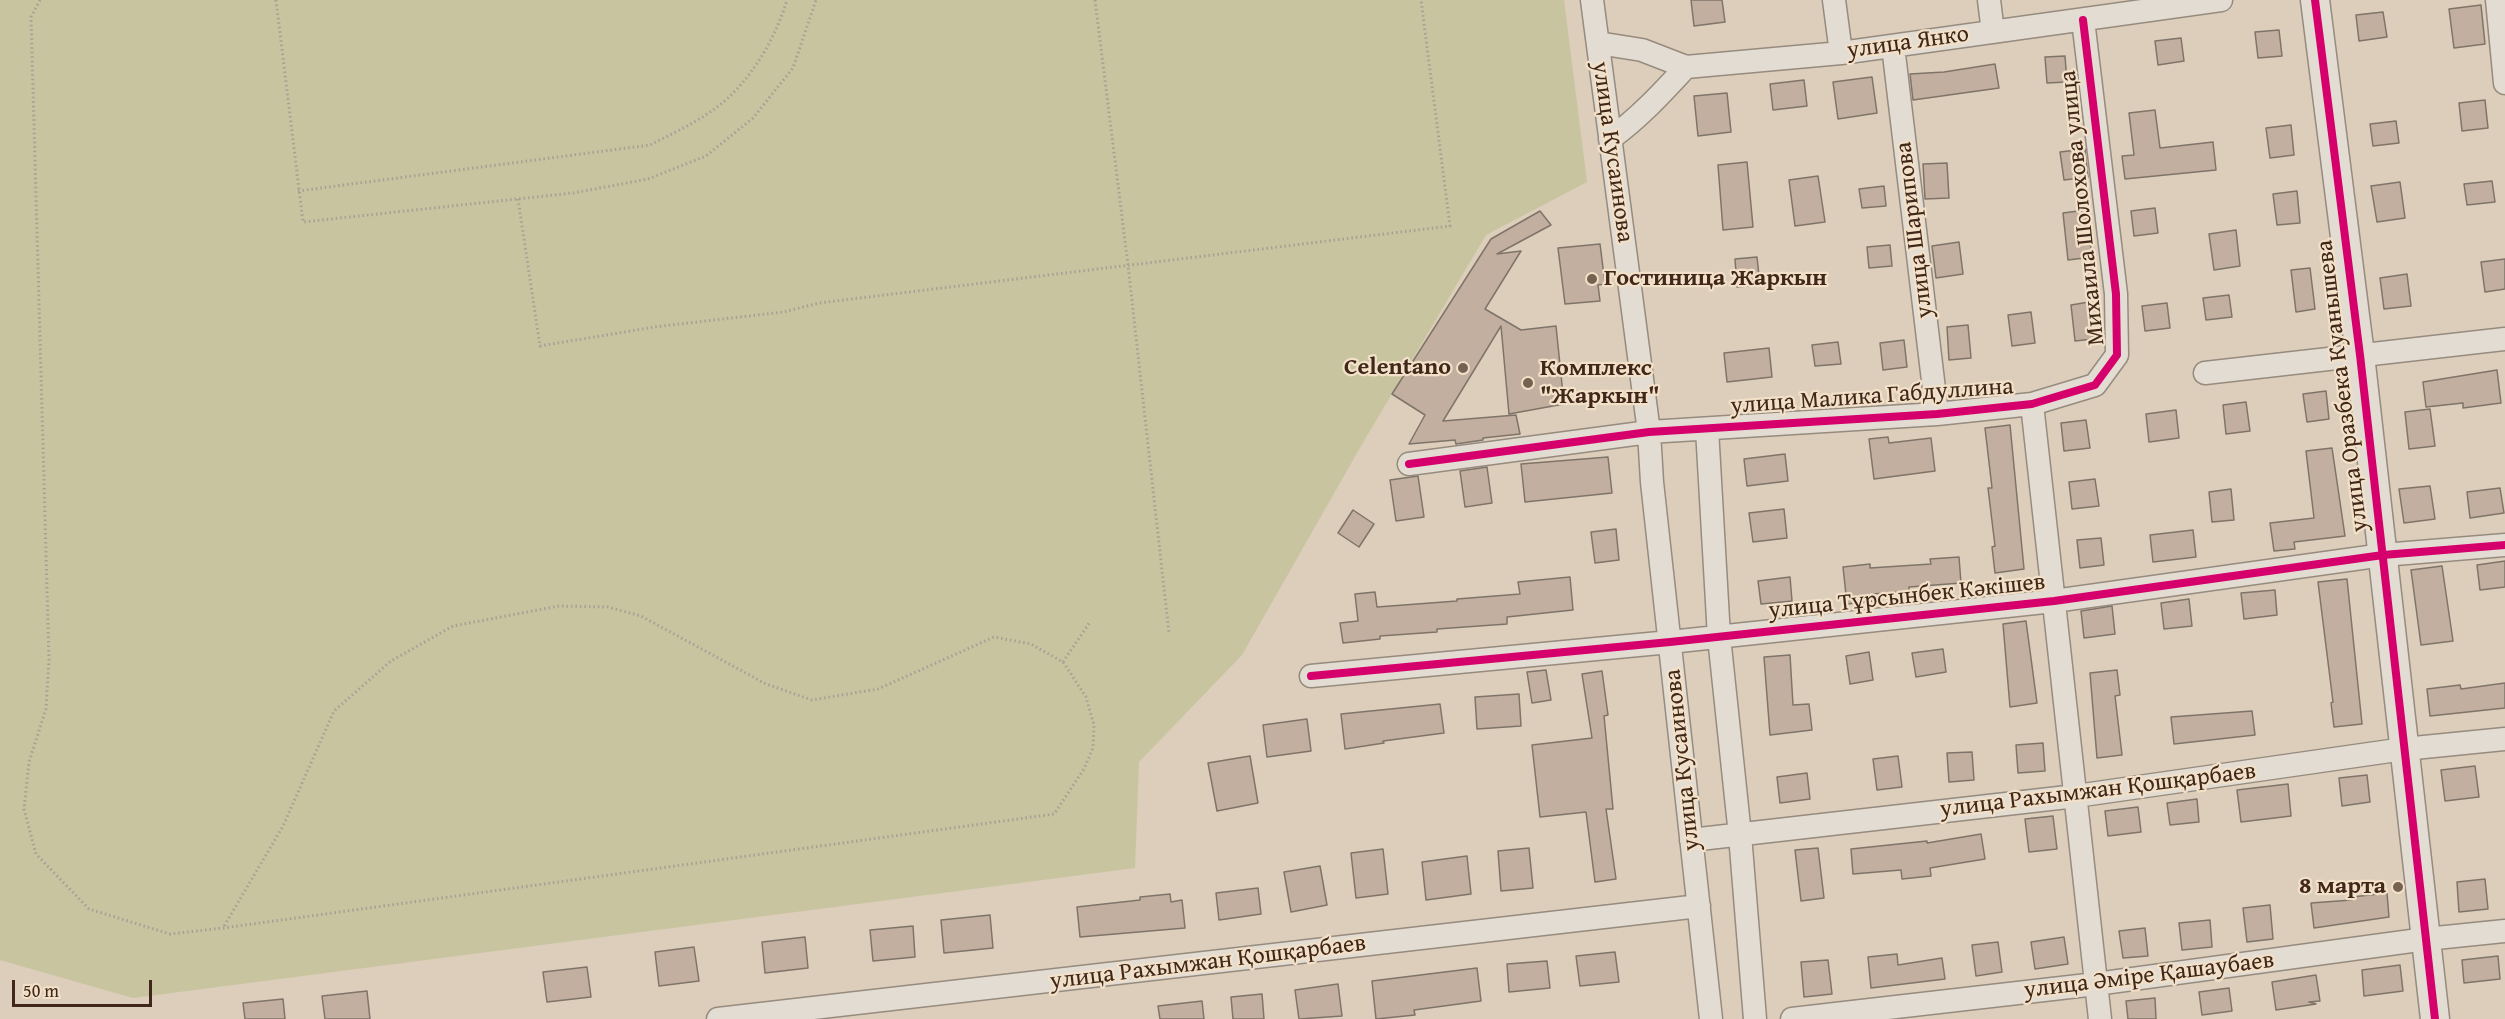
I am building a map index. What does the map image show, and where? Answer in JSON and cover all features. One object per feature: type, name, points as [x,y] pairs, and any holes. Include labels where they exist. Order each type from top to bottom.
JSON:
[{"type":"street","name":"улица Кусаинова","points":[[1593,0],[1649,432],[1652,482],[1711,1019]]},
{"type":"street","points":[[1834,0],[1841,53]]},
{"type":"street","points":[[1989,0],[1993,32]]},
{"type":"street","name":"улица Янко","points":[[1598,43],[1642,50],[1686,67],[1841,53],[2083,20],[2139,6],[2221,0]]},
{"type":"street","name":"улица Оразбека Куанышева","points":[[2315,0],[2360,355],[2435,1019]]},
{"type":"street","points":[[2497,0],[2505,82]]},
{"type":"street","name":"Михаила Шолохова улица","points":[[2083,20],[2116,294],[2117,355],[2095,385]]},
{"type":"street","name":"улица Шарипова","points":[[1893,46],[1936,414]]},
{"type":"street","points":[[1610,139],[1646,110],[1686,67]]},
{"type":"street","points":[[2205,373],[2505,339]]},
{"type":"street","name":"улица Малика Габдуллина","points":[[1409,464],[1649,432],[1936,414],[2032,404],[2095,385]]},
{"type":"street","points":[[2032,404],[2100,1019]]},
{"type":"street","points":[[1707,429],[1719,637],[1740,835],[1755,1019]]},
{"type":"street","name":"улица Тұрсынбек Кәкішев","points":[[1311,676],[1670,642],[2054,601],[2383,555],[2505,545]]},
{"type":"street","name":"улица Рахымжан Қошқарбаев","points":[[1691,840],[2076,796],[2404,749],[2505,739]]},
{"type":"street","name":"улица Рахымжан Қошқарбаев","points":[[718,1019],[841,1012],[1699,906]]},
{"type":"street","name":"улица Әміре Қашаубаев","points":[[1792,1019],[2096,984],[2426,939],[2505,932]]},
{"type":"path","points":[[40,0],[31,17],[49,660],[46,709],[30,762],[24,808],[36,854],[89,909],[170,934],[223,928],[1054,814],[1084,769],[1093,748],[1094,725],[1086,697],[1063,662],[1031,644],[994,637],[878,689],[812,700],[765,684],[641,616],[608,607],[559,606],[453,626],[391,661],[334,711],[283,826],[223,928]]},
{"type":"path","points":[[276,0],[303,222],[573,193],[648,179],[706,156],[753,118],[793,68],[816,0]]},
{"type":"path","points":[[298,191],[650,145],[695,122],[733,93],[762,53],[780,21],[787,0]]},
{"type":"path","points":[[1095,0],[1128,265],[1169,633]]},
{"type":"path","points":[[518,199],[540,346],[654,327],[783,312],[819,303],[1450,226],[1421,0]]},
{"type":"path","points":[[1063,662],[1090,622]]},
{"type":"shaded area","points":[[0,0],[1564,0],[1587,182],[1486,235],[1361,446],[1242,655],[1139,762],[1135,868],[133,998],[0,960]]},
{"type":"building","points":[[1691,0],[1722,0],[1725,22],[1694,26]]},
{"type":"building","points":[[2481,5],[2485,44],[2454,48],[2449,9]]},
{"type":"building","points":[[2383,12],[2387,37],[2359,41],[2356,15]]},
{"type":"building","points":[[2279,30],[2282,56],[2258,58],[2255,32]]},
{"type":"building","points":[[2181,38],[2184,61],[2158,65],[2155,41]]},
{"type":"building","points":[[2065,56],[2067,82],[2047,83],[2045,57]]},
{"type":"building","points":[[1995,64],[1999,88],[1913,100],[1910,74],[1944,72]]},
{"type":"building","points":[[1872,77],[1877,113],[1838,119],[1833,82]]},
{"type":"building","points":[[1804,80],[1807,106],[1773,110],[1770,84]]},
{"type":"building","points":[[1727,93],[1731,132],[1698,136],[1694,96]]},
{"type":"building","points":[[2485,100],[2488,128],[2462,131],[2459,103]]},
{"type":"building","points":[[2155,110],[2160,148],[2213,142],[2216,170],[2125,179],[2122,156],[2134,155],[2129,113]]},
{"type":"building","points":[[2396,121],[2399,143],[2373,146],[2370,124]]},
{"type":"building","points":[[2291,125],[2294,155],[2270,158],[2266,128]]},
{"type":"building","points":[[2085,149],[2088,177],[2064,180],[2060,152]]},
{"type":"building","points":[[1747,162],[1753,227],[1723,230],[1718,165]]},
{"type":"building","points":[[1947,163],[1949,198],[1925,199],[1923,164]]},
{"type":"building","points":[[1818,176],[1825,222],[1795,226],[1789,180]]},
{"type":"building","points":[[2492,181],[2495,202],[2467,205],[2464,184]]},
{"type":"building","points":[[2400,182],[2405,218],[2377,222],[2371,186]]},
{"type":"building","points":[[1884,186],[1886,206],[1862,208],[1859,189]]},
{"type":"building","points":[[2297,191],[2300,223],[2277,225],[2273,194]]},
{"type":"building","points":[[2155,208],[2158,233],[2134,236],[2131,211]]},
{"type":"building","points":[[2086,210],[2092,257],[2068,260],[2063,213]]},
{"type":"building","points":[[1540,211],[1551,225],[1497,254],[1521,251],[1485,309],[1521,330],[1556,326],[1564,404],[1509,414],[1501,326],[1443,421],[1516,415],[1520,434],[1456,444],[1455,440],[1409,444],[1425,415],[1392,394],[1491,239]]},
{"type":"building","points":[[2236,230],[2240,266],[2214,270],[2209,234]]},
{"type":"building","points":[[1959,242],[1963,274],[1936,278],[1932,246]]},
{"type":"building","points":[[1600,244],[1605,284],[1598,285],[1600,301],[1565,304],[1558,248]]},
{"type":"building","points":[[1890,245],[1892,266],[1869,268],[1867,247]]},
{"type":"building","points":[[1757,257],[1760,285],[1737,287],[1735,259]]},
{"type":"building","points":[[2505,259],[2505,289],[2485,292],[2481,262]]},
{"type":"building","points":[[2310,268],[2315,309],[2296,312],[2291,270]]},
{"type":"building","points":[[2407,274],[2411,306],[2384,309],[2380,278]]},
{"type":"building","points":[[2229,295],[2232,317],[2206,320],[2203,298]]},
{"type":"building","points":[[2089,302],[2093,339],[2075,341],[2071,305]]},
{"type":"building","points":[[2167,303],[2170,328],[2145,331],[2142,306]]},
{"type":"building","points":[[2031,312],[2035,343],[2012,346],[2008,315]]},
{"type":"building","points":[[1968,325],[1971,358],[1949,360],[1947,327]]},
{"type":"building","points":[[1904,340],[1907,367],[1883,370],[1880,343]]},
{"type":"building","points":[[1838,342],[1841,364],[1815,366],[1812,345]]},
{"type":"building","points":[[1769,348],[1772,377],[1727,382],[1724,353]]},
{"type":"building","points":[[2497,370],[2501,403],[2463,408],[2463,403],[2426,407],[2423,382]]},
{"type":"building","points":[[2326,391],[2329,419],[2307,422],[2303,394]]},
{"type":"building","points":[[2246,402],[2250,431],[2226,434],[2223,405]]},
{"type":"building","points":[[2430,409],[2435,446],[2409,449],[2405,412]]},
{"type":"building","points":[[2176,410],[2179,438],[2149,442],[2146,414]]},
{"type":"building","points":[[2086,420],[2090,448],[2064,451],[2061,423]]},
{"type":"building","points":[[2010,425],[2024,569],[1995,573],[1992,547],[1995,546],[1988,488],[1992,488],[1985,428]]},
{"type":"building","points":[[1888,437],[1889,443],[1931,438],[1935,471],[1874,479],[1869,439]]},
{"type":"building","points":[[2332,448],[2345,536],[2294,542],[2295,549],[2274,551],[2270,523],[2314,518],[2306,451]]},
{"type":"building","points":[[1785,454],[1788,481],[1747,486],[1744,459]]},
{"type":"building","points":[[1608,457],[1612,493],[1525,502],[1521,464]]},
{"type":"building","points":[[1487,467],[1492,503],[1465,507],[1460,471]]},
{"type":"building","points":[[1418,476],[1424,517],[1396,521],[1390,480]]},
{"type":"building","points":[[2095,479],[2099,506],[2072,509],[2069,482]]},
{"type":"building","points":[[2430,486],[2435,519],[2404,523],[2399,489]]},
{"type":"building","points":[[2500,488],[2504,513],[2470,518],[2467,492]]},
{"type":"building","points":[[2231,489],[2234,520],[2212,522],[2209,492]]},
{"type":"building","points":[[1784,509],[1787,538],[1753,542],[1749,513]]},
{"type":"building","points":[[1353,510],[1374,524],[1359,547],[1338,533]]},
{"type":"building","points":[[1616,529],[1619,560],[1595,563],[1591,532]]},
{"type":"building","points":[[2193,530],[2196,557],[2153,562],[2150,535]]},
{"type":"building","points":[[2101,538],[2104,565],[2080,568],[2077,540]]},
{"type":"building","points":[[1959,557],[1961,583],[1909,587],[1909,591],[1873,594],[1874,601],[1847,604],[1843,567],[1870,564],[1870,568],[1931,564],[1930,559]]},
{"type":"building","points":[[2505,561],[2505,587],[2480,590],[2477,565]]},
{"type":"building","points":[[2442,566],[2453,641],[2421,645],[2411,570]]},
{"type":"building","points":[[1570,577],[1573,610],[1507,617],[1507,624],[1437,629],[1437,632],[1380,636],[1380,639],[1343,643],[1340,623],[1358,621],[1355,594],[1375,592],[1377,607],[1457,601],[1457,599],[1520,594],[1518,582]]},
{"type":"building","points":[[1790,577],[1792,601],[1761,604],[1758,581]]},
{"type":"building","points":[[2347,579],[2362,724],[2334,727],[2318,582]]},
{"type":"building","points":[[2275,590],[2277,615],[2244,619],[2241,593]]},
{"type":"building","points":[[2189,599],[2192,626],[2164,629],[2161,603]]},
{"type":"building","points":[[2112,606],[2115,634],[2084,638],[2081,611]]},
{"type":"building","points":[[2026,621],[2037,703],[2010,707],[2003,624]]},
{"type":"building","points":[[1943,649],[1946,672],[1916,677],[1912,653]]},
{"type":"building","points":[[1869,652],[1873,680],[1850,684],[1846,656]]},
{"type":"building","points":[[1790,655],[1793,705],[1809,704],[1812,730],[1770,735],[1764,657]]},
{"type":"building","points":[[1546,670],[1551,700],[1532,703],[1527,672]]},
{"type":"building","points":[[2117,670],[2120,695],[2115,696],[2122,755],[2097,758],[2090,673]]},
{"type":"building","points":[[1602,671],[1608,715],[1604,716],[1613,809],[1606,809],[1616,879],[1595,882],[1586,812],[1540,817],[1532,745],[1592,738],[1582,674]]},
{"type":"building","points":[[2505,683],[2505,708],[2430,716],[2427,689],[2460,685],[2461,689]]},
{"type":"building","points":[[1519,694],[1521,726],[1477,729],[1475,697]]},
{"type":"building","points":[[1440,704],[1444,733],[1383,741],[1384,743],[1345,749],[1341,714]]},
{"type":"building","points":[[2252,711],[2255,735],[2174,744],[2171,717]]},
{"type":"building","points":[[1307,719],[1311,751],[1267,757],[1263,725]]},
{"type":"building","points":[[2043,743],[2045,771],[2018,773],[2016,745]]},
{"type":"building","points":[[1972,752],[1974,780],[1949,782],[1947,753]]},
{"type":"building","points":[[1250,756],[1258,803],[1217,811],[1208,763]]},
{"type":"building","points":[[1898,756],[1902,787],[1877,790],[1873,759]]},
{"type":"building","points":[[2475,766],[2479,797],[2445,801],[2441,770]]},
{"type":"building","points":[[1807,773],[1810,799],[1780,803],[1777,777]]},
{"type":"building","points":[[2367,775],[2370,802],[2342,806],[2339,778]]},
{"type":"building","points":[[2288,784],[2291,816],[2241,822],[2237,790]]},
{"type":"building","points":[[2197,799],[2199,822],[2170,825],[2167,803]]},
{"type":"building","points":[[2138,807],[2141,832],[2108,836],[2105,811]]},
{"type":"building","points":[[2053,816],[2057,849],[2029,852],[2025,819]]},
{"type":"building","points":[[1981,834],[1985,859],[1930,868],[1931,876],[1902,879],[1901,870],[1853,874],[1851,849],[1927,841],[1927,843]]},
{"type":"building","points":[[1529,848],[1533,888],[1501,891],[1498,851]]},
{"type":"building","points":[[1818,848],[1824,898],[1801,901],[1795,850]]},
{"type":"building","points":[[1383,849],[1388,894],[1356,898],[1351,853]]},
{"type":"building","points":[[1467,856],[1471,894],[1426,900],[1422,862]]},
{"type":"building","points":[[1320,866],[1327,905],[1291,912],[1284,872]]},
{"type":"building","points":[[2485,879],[2488,909],[2459,912],[2457,882]]},
{"type":"building","points":[[1258,888],[1261,914],[1219,920],[1216,893]]},
{"type":"building","points":[[2387,893],[2389,917],[2314,928],[2311,903],[2352,900],[2352,897]]},
{"type":"building","points":[[1170,894],[1171,902],[1182,900],[1185,928],[1080,937],[1077,907]]},
{"type":"building","points":[[2270,905],[2273,939],[2247,942],[2243,908]]},
{"type":"building","points":[[990,915],[993,948],[944,953],[941,920]]},
{"type":"building","points":[[2210,920],[2212,947],[2182,950],[2179,923]]},
{"type":"building","points":[[913,926],[915,957],[873,961],[870,930]]},
{"type":"building","points":[[2145,928],[2148,956],[2123,958],[2119,931]]},
{"type":"building","points":[[805,937],[808,968],[765,973],[762,942]]},
{"type":"building","points":[[2064,937],[2068,964],[2035,969],[2031,942]]},
{"type":"building","points":[[1998,942],[2002,972],[1976,976],[1972,945]]},
{"type":"building","points":[[694,947],[699,981],[659,986],[655,952]]},
{"type":"building","points":[[1615,952],[1619,982],[1580,986],[1576,956]]},
{"type":"building","points":[[1897,954],[1898,965],[1942,958],[1945,979],[1871,988],[1868,957]]},
{"type":"building","points":[[2498,956],[2500,979],[2464,983],[2462,960]]},
{"type":"building","points":[[1828,960],[1832,994],[1804,997],[1801,962]]},
{"type":"building","points":[[1547,961],[1550,988],[1509,992],[1507,964]]},
{"type":"building","points":[[2400,965],[2403,991],[2364,996],[2362,970]]},
{"type":"building","points":[[587,967],[591,997],[547,1002],[543,972]]},
{"type":"building","points":[[1477,968],[1481,1001],[1414,1010],[1415,1015],[1376,1019],[1372,981]]},
{"type":"building","points":[[2316,975],[2320,1001],[2309,1002],[2316,1004],[2276,1010],[2272,982]]},
{"type":"building","points":[[1338,984],[1342,1016],[1299,1019],[1295,990]]},
{"type":"building","points":[[2229,988],[2232,1011],[2202,1015],[2199,992]]},
{"type":"building","points":[[367,991],[370,1019],[325,1019],[322,996]]},
{"type":"building","points":[[1262,994],[1264,1019],[1233,1019],[1231,997]]},
{"type":"building","points":[[2155,998],[2156,1019],[2128,1019],[2126,1001]]},
{"type":"building","points":[[283,999],[285,1019],[245,1019],[243,1003]]},
{"type":"building","points":[[1202,1001],[1204,1019],[1160,1019],[1158,1006]]},
{"type":"cycle path","points":[[2315,0],[2360,355],[2435,1019]]},
{"type":"cycle path","points":[[1409,464],[1649,432],[1937,414],[2032,404],[2095,385],[2117,355],[2116,294],[2083,20]]},
{"type":"cycle path","points":[[1311,676],[1670,642],[2054,601],[2383,555],[2505,545]]},
{"type":"place","name":"Гостиница Жаркын","points":[[1592,279]]},
{"type":"place","name":"Celentano","points":[[1463,368]]},
{"type":"place","name":"Комплекс \"Жаркын\"","points":[[1528,383]]},
{"type":"place","name":"8 марта","points":[[2398,887]]}]
